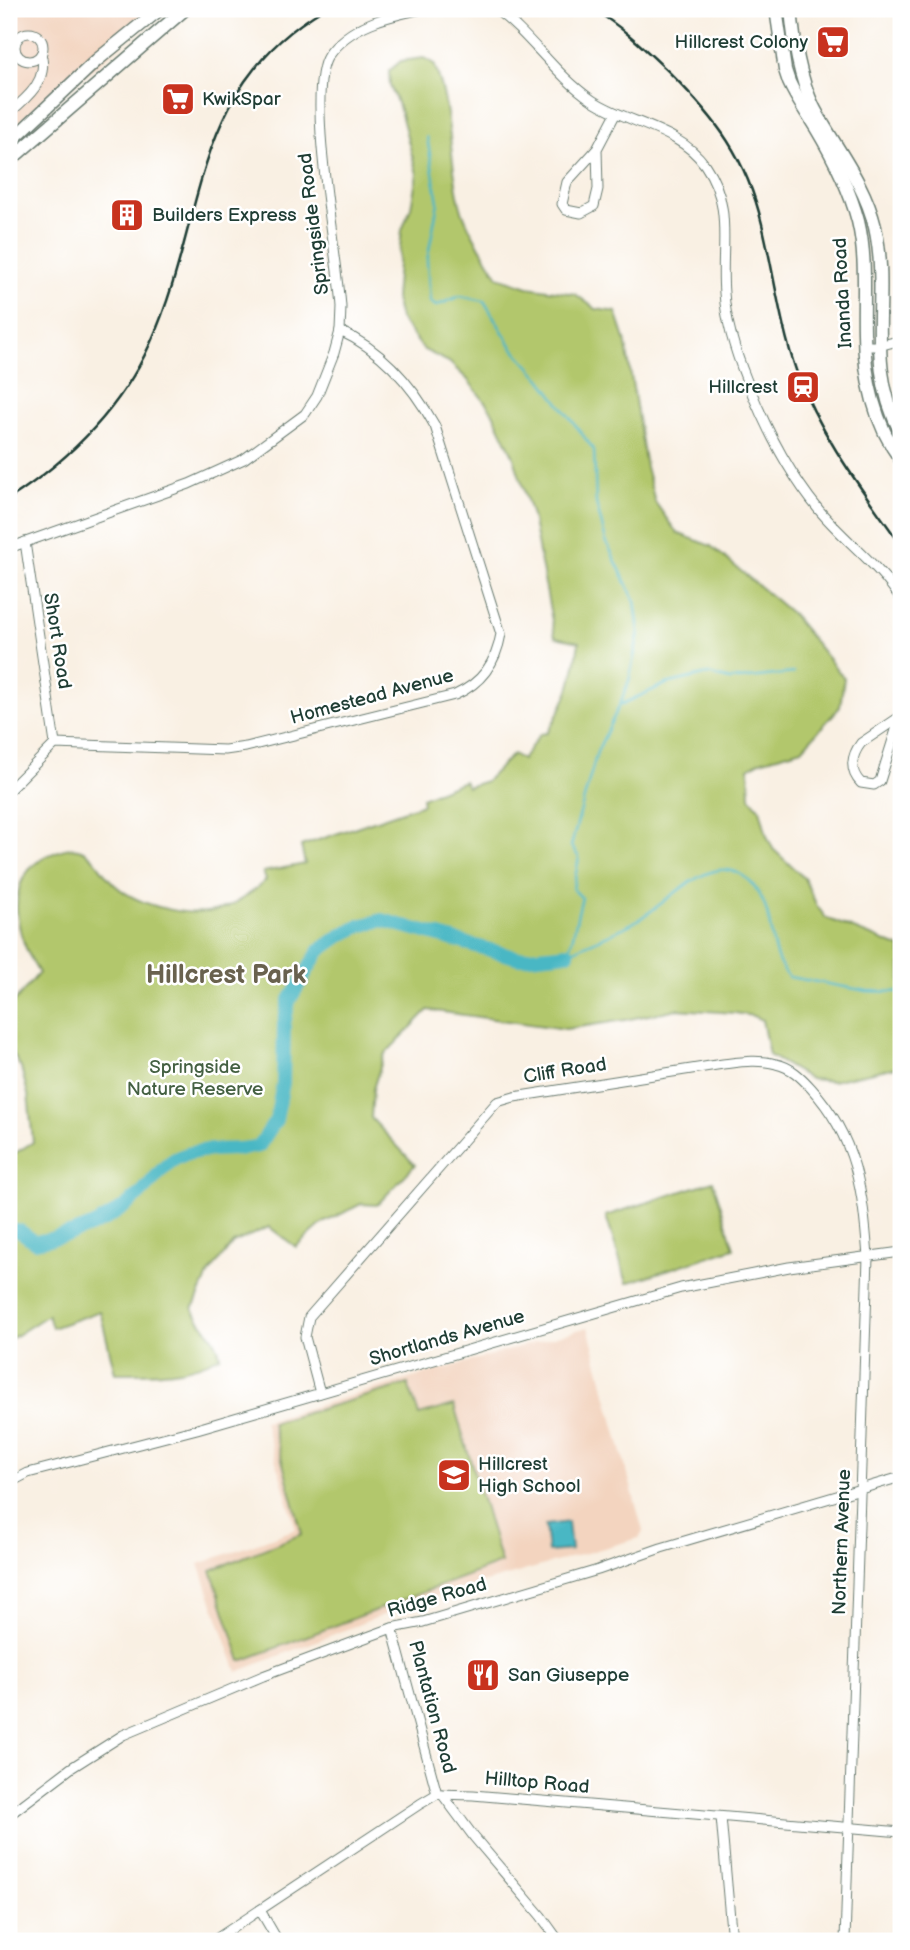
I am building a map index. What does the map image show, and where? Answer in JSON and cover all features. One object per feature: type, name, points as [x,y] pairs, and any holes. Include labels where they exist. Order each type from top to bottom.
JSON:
[{"type":"main road","points":[[9,143],[97,60],[160,9]]},
{"type":"main road","points":[[10,158],[185,9]]},
{"type":"main road","name":"Inanda Road","points":[[776,9],[789,82],[842,173],[854,207],[863,253],[864,346],[877,415],[885,435],[901,460]]},
{"type":"main road","name":"Inanda Road","points":[[791,9],[799,67],[807,89],[814,107],[853,169],[874,224],[880,266],[879,346],[888,401],[901,432]]},
{"type":"street","name":"Springside Road","points":[[9,548],[189,484],[244,459],[305,414],[327,375],[340,331],[340,287],[320,114],[320,76],[329,55],[349,35],[379,20],[422,9]]},
{"type":"street","points":[[495,9],[589,97],[616,113],[682,142],[698,156],[716,182],[723,200],[725,217],[724,298],[737,352],[755,402],[778,451],[800,485],[820,510],[884,575],[901,599]]},
{"type":"street","points":[[9,113],[36,88],[43,65],[43,43],[35,34],[23,34],[12,45],[24,60],[36,59],[41,54]]},
{"type":"street","points":[[597,149],[597,189],[594,206],[581,213],[566,210],[562,204],[567,182],[597,149],[616,113]]},
{"type":"street","name":"Homestead Avenue","points":[[55,744],[225,750],[246,747],[455,695],[470,689],[491,665],[501,634],[435,426],[424,406],[399,374],[366,344],[340,331]]},
{"type":"street","points":[[864,346],[879,346],[901,340]]},
{"type":"street","name":"Short Road","points":[[25,542],[55,744]]},
{"type":"street","points":[[901,717],[880,780],[874,785],[861,783],[853,769],[857,747],[901,717]]},
{"type":"street","points":[[9,790],[55,744]]},
{"type":"street","name":"Cliff Road","points":[[320,1393],[305,1337],[307,1322],[312,1312],[488,1110],[503,1099],[709,1065],[753,1061],[785,1067],[801,1076],[820,1097],[841,1129],[862,1190],[868,1257]]},
{"type":"street","name":"Shortlands Avenue","points":[[9,1483],[27,1473],[172,1436],[681,1288],[748,1274],[901,1252]]},
{"type":"street","name":"Northern Avenue","points":[[845,1941],[868,1257]]},
{"type":"street","name":"Ridge Road","points":[[9,1815],[71,1768],[123,1735],[263,1676],[392,1628],[423,1622],[901,1477]]},
{"type":"street","name":"Plantation Road","points":[[392,1628],[440,1794],[559,1941]]},
{"type":"street","points":[[213,1941],[440,1794]]},
{"type":"street","name":"Hilltop Road","points":[[440,1794],[901,1832]]},
{"type":"street","points":[[721,1816],[732,1941]]},
{"type":"street","points":[[260,1910],[278,1941]]},
{"type":"shaded area","points":[[9,9],[160,9],[9,143]]},
{"type":"shaded area","name":"Hillcrest High School","points":[[588,1327],[643,1531],[639,1538],[416,1602],[237,1672],[199,1564],[296,1529],[264,1421]]},
{"type":"green space","name":"Springside Nature Reserve","points":[[424,58],[434,64],[440,81],[456,187],[463,213],[498,277],[528,287],[575,294],[596,309],[616,312],[625,339],[646,467],[655,502],[677,533],[711,546],[791,613],[844,678],[840,707],[802,749],[760,761],[749,768],[750,797],[760,809],[773,849],[804,878],[817,906],[826,918],[901,948],[901,1066],[832,1081],[810,1079],[769,1055],[762,1020],[735,1013],[677,1009],[566,1029],[428,1010],[384,1055],[373,1089],[371,1118],[415,1165],[377,1205],[361,1204],[323,1223],[296,1247],[269,1227],[233,1243],[208,1275],[193,1309],[216,1342],[220,1356],[182,1370],[115,1373],[100,1311],[52,1328],[48,1315],[9,1340],[9,1157],[33,1142],[28,1094],[21,1068],[9,1047],[9,1008],[39,973],[19,927],[18,894],[23,879],[32,866],[47,856],[74,848],[89,854],[115,885],[137,899],[165,909],[180,911],[209,912],[221,909],[239,901],[266,880],[263,872],[305,864],[301,846],[423,804],[422,798],[464,781],[467,787],[486,781],[513,754],[522,760],[540,734],[547,733],[572,679],[579,642],[555,637],[532,516],[513,455],[492,411],[467,379],[449,362],[424,350],[400,319],[395,298],[398,264],[402,230],[411,207],[417,174],[400,110],[390,86],[389,71],[401,61]]},
{"type":"green space","points":[[713,1181],[734,1248],[627,1283],[606,1216]]},
{"type":"green space","points":[[408,1384],[419,1415],[454,1405],[501,1563],[241,1661],[211,1570],[302,1534],[272,1423]]},
{"type":"water","points":[[568,1522],[571,1550],[548,1552],[545,1525]]},
{"type":"waterway","points":[[427,137],[438,202],[427,261],[430,302],[436,306],[460,296],[484,301],[512,347],[541,379],[594,450],[596,503],[606,541],[635,601],[639,632],[629,681],[597,752],[571,846],[579,857],[573,889],[582,898],[568,953]]},
{"type":"waterway","points":[[622,704],[666,684],[708,674],[730,680],[794,673]]},
{"type":"waterway","points":[[568,953],[633,923],[702,876],[717,870],[733,871],[747,879],[761,897],[777,959],[789,977],[867,991],[901,992]]},
{"type":"waterway","points":[[9,1229],[20,1231],[35,1242],[78,1231],[116,1213],[175,1159],[195,1152],[259,1146],[276,1120],[283,1083],[284,1024],[289,1001],[319,951],[360,926],[382,920],[519,958],[568,953]]},
{"type":"railway","points":[[9,499],[72,450],[91,432],[124,391],[150,344],[168,297],[207,160],[224,117],[247,78],[280,41],[324,9]]},
{"type":"railway","points":[[592,9],[633,38],[670,73],[702,107],[728,141],[755,200],[797,373],[843,462],[901,545]]},
{"type":"place","name":"Hillcrest Colony","points":[[833,42]]},
{"type":"place","name":"KwikSpar","points":[[178,99]]},
{"type":"place","name":"Builders Express","points":[[127,215]]},
{"type":"place","name":"Hillcrest","points":[[803,387]]},
{"type":"place","name":"Hillcrest High School","points":[[454,1475]]},
{"type":"place","name":"San Giuseppe","points":[[483,1675]]},
{"type":"district","name":"Hillcrest Park","points":[[226,975]]}]
